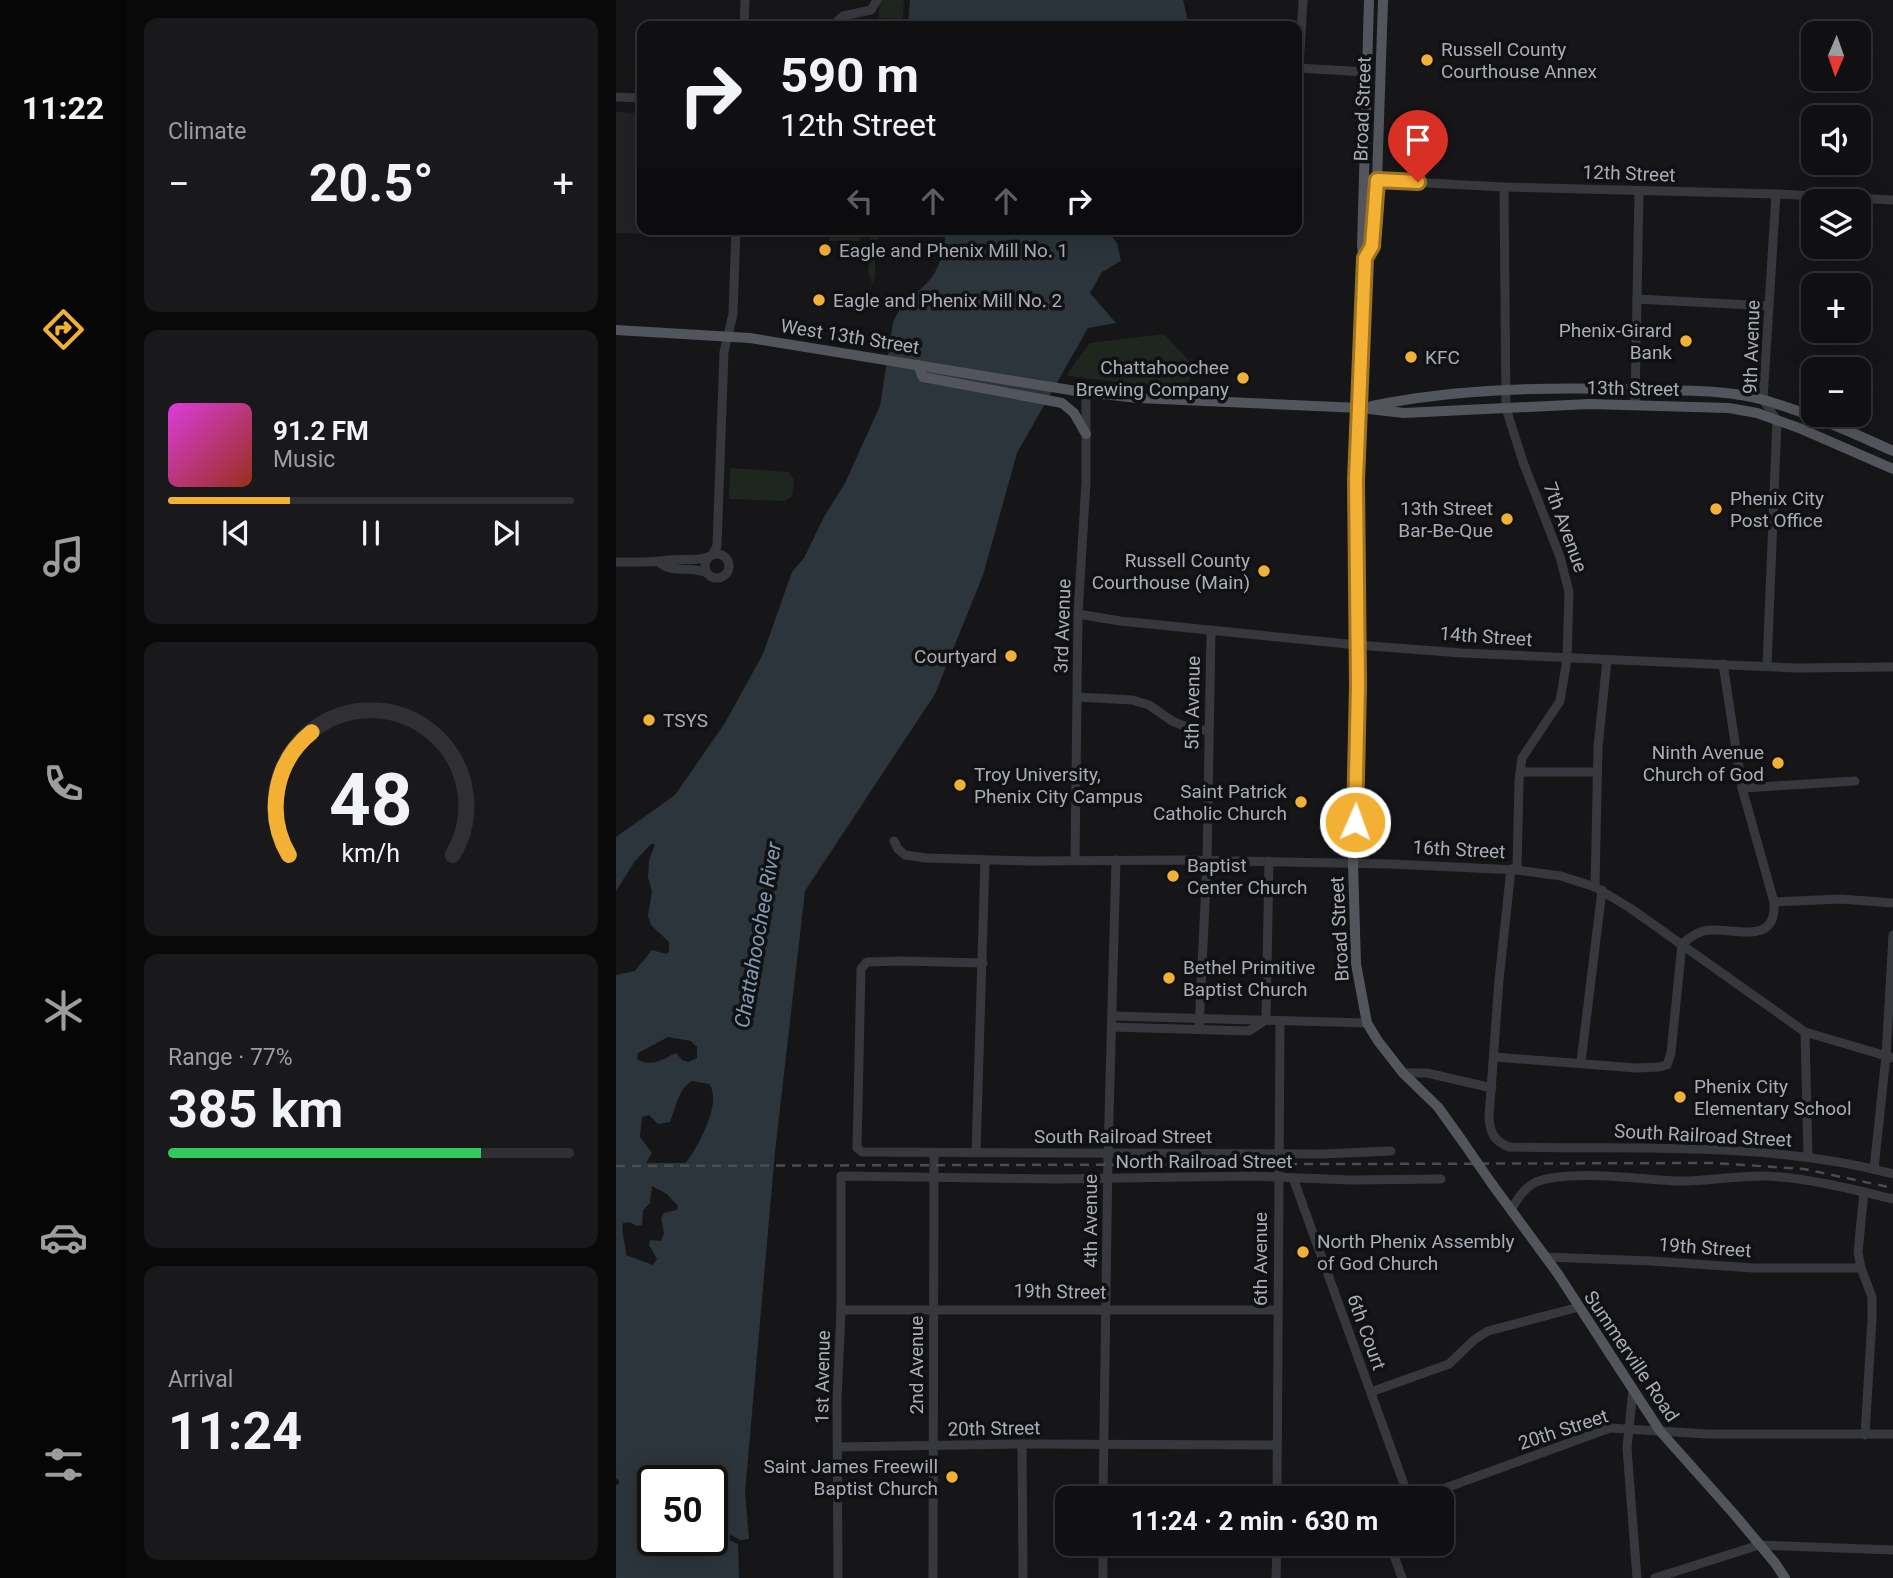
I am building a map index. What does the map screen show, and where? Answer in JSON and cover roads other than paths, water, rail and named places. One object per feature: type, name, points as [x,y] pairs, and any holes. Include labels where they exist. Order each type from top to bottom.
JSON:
[{"type":"main road","name":"Broad Street","points":[[1369,0],[1363,179],[1362,246],[1365,258],[1356,480],[1357,780],[1353,864],[1356,964],[1367,1023],[1403,1073],[1438,1107],[1463,1142]]},
{"type":"main road","name":"Broad Street","points":[[1365,258],[1372,246],[1377,180],[1382,0]]},
{"type":"main road","name":"West 13th Street","points":[[616,330],[750,338],[1081,392]]},
{"type":"main road","points":[[918,365],[923,377],[1062,403],[1074,413],[1086,434]]},
{"type":"main road","name":"13th Street","points":[[1360,408],[1410,398],[1506,391],[1704,391],[1763,400],[1828,423],[1893,451]]},
{"type":"main road","name":"13th Street","points":[[1081,392],[1217,403],[1360,408],[1404,413],[1547,405],[1729,408],[1757,413],[1824,437],[1893,469]]},
{"type":"main road","name":"Summerville Road","points":[[1463,1142],[1546,1257],[1660,1431],[1785,1578]]},
{"type":"street","points":[[744,21],[745,0]]},
{"type":"street","points":[[838,21],[843,16],[871,10],[877,0]]},
{"type":"street","points":[[1301,21],[1303,0]]},
{"type":"street","points":[[1302,68],[1367,72]]},
{"type":"street","points":[[616,97],[637,99]]},
{"type":"street","name":"12th Street","points":[[1363,179],[1504,187],[1893,200]]},
{"type":"street","name":"7th Avenue","points":[[1494,1057],[1514,869],[1520,772],[1526,750],[1557,708],[1567,659],[1569,592],[1566,574],[1523,462],[1506,408],[1504,187]]},
{"type":"street","points":[[1635,405],[1639,191]]},
{"type":"street","name":"9th Avenue","points":[[1776,194],[1763,400],[1777,420]]},
{"type":"street","points":[[707,573],[705,565],[717,546],[724,352],[733,314],[736,235]]},
{"type":"street","points":[[1637,299],[1769,306]]},
{"type":"street","name":"3rd Avenue","points":[[1075,860],[1078,614],[1082,573],[1086,434],[1081,392]]},
{"type":"street","points":[[1767,666],[1777,420]]},
{"type":"street","points":[[660,563],[669,569],[700,570],[718,578],[726,575],[729,562],[717,546]]},
{"type":"street","points":[[616,562],[699,561],[710,556],[723,555]]},
{"type":"street","name":"14th Street","points":[[1078,614],[1357,645],[1567,659],[1840,669],[1893,667]]},
{"type":"street","name":"5th Avenue","points":[[1199,1029],[1207,862],[1211,630]]},
{"type":"street","points":[[1581,1062],[1598,889],[1597,772],[1607,660]]},
{"type":"street","points":[[1403,1073],[1427,1073],[1492,1088],[1494,1057],[1636,1068],[1659,1068],[1667,1065],[1671,1053],[1682,944],[1703,931],[1743,933],[1763,929],[1771,923],[1775,914],[1742,788],[1723,664]]},
{"type":"street","points":[[1078,698],[1132,700],[1149,705],[1184,726],[1208,731]]},
{"type":"street","points":[[1520,772],[1597,772]]},
{"type":"street","points":[[1742,788],[1855,781]]},
{"type":"street","name":"16th Street","points":[[894,841],[905,855],[926,858],[1269,861],[1514,869],[1560,876],[1598,889],[1682,944],[1805,1032],[1889,1057]]},
{"type":"street","points":[[976,1153],[985,860]]},
{"type":"street","name":"4th Avenue","points":[[1104,1486],[1107,1179],[1116,860]]},
{"type":"street","points":[[1266,1020],[1269,861]]},
{"type":"street","points":[[1774,902],[1841,899],[1893,903]]},
{"type":"street","points":[[1874,1169],[1889,1057],[1893,935]]},
{"type":"street","name":"South Railroad Street","points":[[983,963],[866,962],[861,969],[857,1148],[862,1152],[1108,1154],[1391,1151]]},
{"type":"street","points":[[1112,1016],[1367,1023]]},
{"type":"street","points":[[1111,1027],[1249,1031],[1266,1020]]},
{"type":"street","name":"6th Avenue","points":[[1277,1486],[1280,1021]]},
{"type":"street","points":[[1805,1032],[1808,1157]]},
{"type":"street","name":"South Railroad Street","points":[[1492,1088],[1489,1117],[1492,1135],[1499,1143],[1509,1147],[1715,1149],[1808,1157],[1893,1174]]},
{"type":"street","name":"2nd Avenue","points":[[933,1578],[934,1153]]},
{"type":"street","name":"North Railroad Street","points":[[841,1176],[1441,1179]]},
{"type":"street","name":"1st Avenue","points":[[838,1578],[837,1401],[841,1310],[841,1176]]},
{"type":"street","points":[[1511,1210],[1525,1189],[1558,1177],[1682,1181],[1764,1176],[1837,1186],[1893,1199]]},
{"type":"street","name":"6th Court","points":[[1293,1178],[1405,1486]]},
{"type":"street","points":[[1864,1192],[1858,1252],[1872,1297],[1865,1435]]},
{"type":"street","name":"19th Street","points":[[1546,1257],[1753,1268],[1861,1268]]},
{"type":"street","points":[[1371,1392],[1449,1364],[1474,1340],[1488,1331],[1579,1307]]},
{"type":"street","name":"19th Street","points":[[841,1310],[1278,1310]]},
{"type":"street","points":[[1633,1389],[1627,1429],[1637,1578]]},
{"type":"street","name":"20th Street","points":[[1451,1486],[1609,1428],[1707,1434],[1893,1434]]},
{"type":"street","points":[[1022,1444],[1023,1578]]},
{"type":"street","name":"20th Street","points":[[838,1447],[1022,1444],[1277,1445]]},
{"type":"street","points":[[1655,1578],[1759,1545],[1893,1550]]},
{"type":"street","points":[[1103,1556],[1103,1578]]},
{"type":"street","points":[[1276,1578],[1277,1556]]},
{"type":"street","points":[[1394,1556],[1402,1578]]},
{"type":"water","points":[[910,0],[1183,0],[1188,21],[908,21]]},
{"type":"water","name":"Chattahoochee River","points":[[946,235],[1111,235],[1117,243],[1121,261],[1102,272],[1090,293],[1116,323],[1088,328],[1017,453],[983,575],[935,694],[805,891],[775,1152],[745,1492],[749,1539],[740,1540],[728,1534],[728,1465],[637,1465],[637,1556],[728,1556],[728,1539],[738,1544],[739,1578],[616,1578],[616,1485],[619,1480],[616,1479],[616,975],[635,971],[652,950],[666,954],[669,952],[669,942],[651,925],[648,916],[652,891],[648,877],[649,861],[655,844],[651,844],[635,861],[616,891],[616,837],[675,795],[725,723],[763,654],[792,572],[804,558],[824,517],[845,483],[880,406],[893,323],[897,314],[935,272]],"holes":[[[668,1037],[691,1041],[697,1047],[697,1058],[688,1062],[676,1053],[657,1062],[648,1063],[637,1059],[638,1053]],[[692,1081],[709,1084],[713,1092],[711,1112],[697,1146],[686,1163],[646,1163],[652,1153],[640,1137],[642,1117],[649,1115],[658,1124],[670,1122],[680,1094],[687,1084]],[[652,1186],[667,1194],[678,1206],[677,1210],[664,1213],[661,1218],[664,1233],[661,1241],[650,1240],[649,1245],[657,1259],[653,1265],[626,1255],[623,1223],[642,1225],[643,1210],[650,1203]]]},
{"type":"railway","points":[[616,1166],[1714,1163],[1804,1169],[1893,1188]]},
{"type":"place","name":"Russell County Courthouse Annex","points":[[1427,60]]},
{"type":"place","name":"Eagle and Phenix Mill No. 1","points":[[825,250]]},
{"type":"place","name":"Eagle and Phenix Mill No. 2","points":[[819,300]]},
{"type":"place","name":"Phenix-Girard Bank","points":[[1686,341]]},
{"type":"place","name":"KFC","points":[[1411,357]]},
{"type":"place","name":"Chattahoochee Brewing Company","points":[[1243,378]]},
{"type":"place","name":"Phenix City Post Office","points":[[1716,509]]},
{"type":"place","name":"13th Street Bar-Be-Que","points":[[1507,519]]},
{"type":"place","name":"Russell County Courthouse (Main)","points":[[1264,571]]},
{"type":"place","name":"Courtyard","points":[[1011,656]]},
{"type":"place","name":"TSYS","points":[[649,720]]},
{"type":"place","name":"Ninth Avenue Church of God","points":[[1778,763]]},
{"type":"place","name":"Troy University, Phenix City Campus","points":[[960,785]]},
{"type":"place","name":"Saint Patrick Catholic Church","points":[[1301,802]]},
{"type":"place","name":"Baptist Center Church","points":[[1173,876]]},
{"type":"place","name":"Bethel Primitive Baptist Church","points":[[1169,978]]},
{"type":"place","name":"Phenix City Elementary School","points":[[1680,1097]]},
{"type":"place","name":"North Phenix Assembly of God Church","points":[[1303,1252]]},
{"type":"place","name":"Saint James Freewill Baptist Church","points":[[952,1477]]}]
